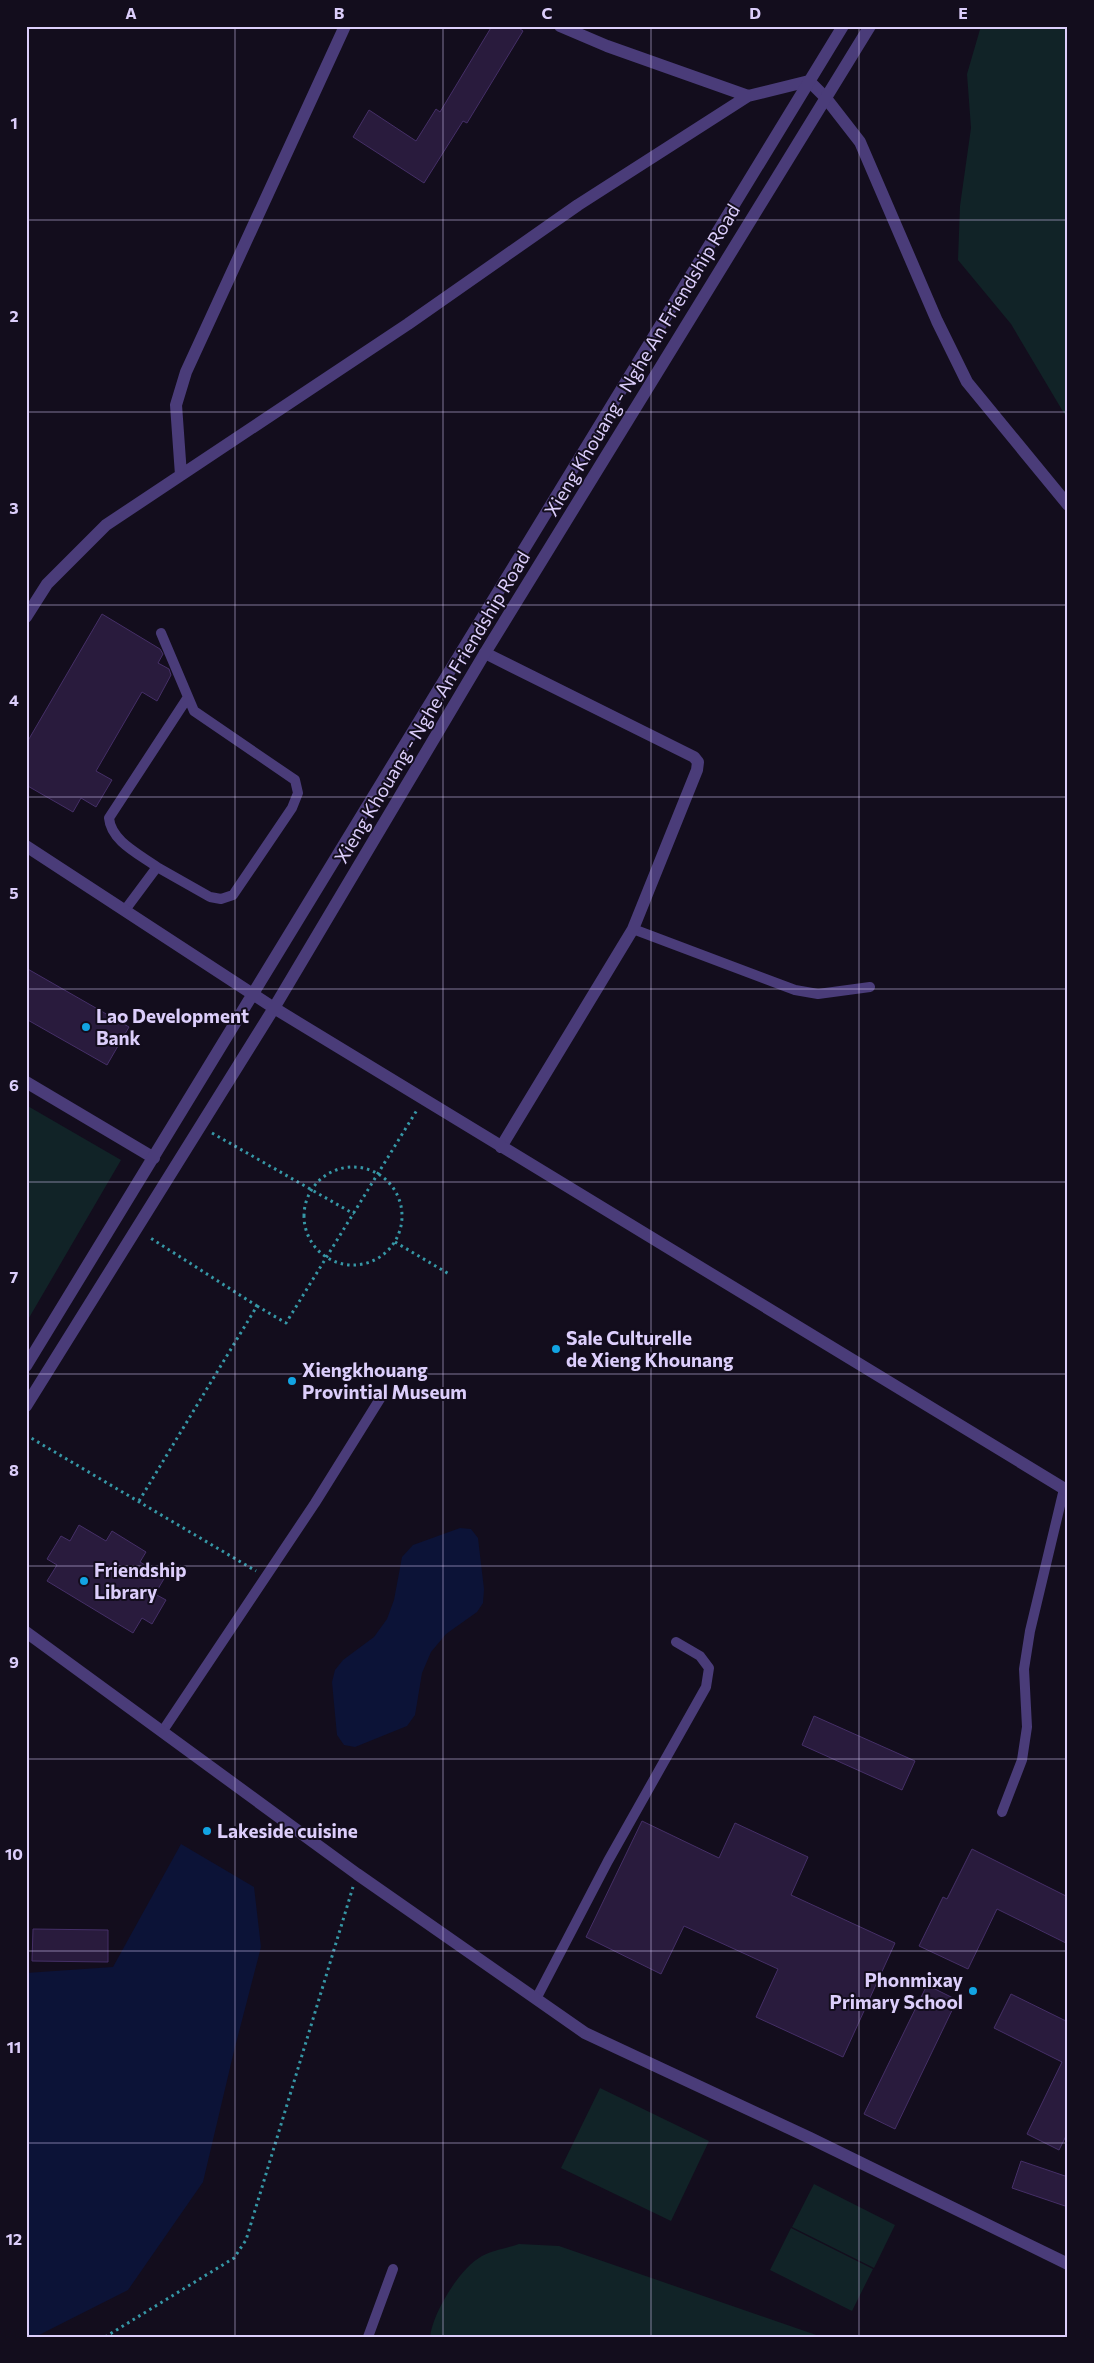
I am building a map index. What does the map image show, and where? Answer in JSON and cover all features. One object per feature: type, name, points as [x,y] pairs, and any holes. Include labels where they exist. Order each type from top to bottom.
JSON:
[{"type":"street","points":[[181,475],[176,405],[186,372],[345,26]]},
{"type":"street","points":[[560,26],[607,46],[748,96]]},
{"type":"street","name":"Xieng Khouang - Nghe An Friendship Road","points":[[26,1366],[844,26]]},
{"type":"street","name":"Xieng Khouang - Nghe An Friendship Road","points":[[26,1406],[274,1008],[485,654],[870,26]]},
{"type":"street","points":[[26,616],[47,584],[106,525],[408,324],[578,205],[748,96],[809,81],[825,97],[860,142],[937,322],[967,382],[1068,505]]},
{"type":"street","points":[[485,654],[694,757],[698,762],[697,770],[633,929],[501,1147]]},
{"type":"street","points":[[26,846],[274,1008],[501,1147],[1066,1486]]},
{"type":"street","points":[[26,1082],[154,1158]]},
{"type":"street","points":[[26,1632],[357,1874],[585,2032],[810,2138],[1068,2264]]},
{"type":"lane","points":[[161,633],[188,696],[194,711],[295,780],[298,793],[292,808],[233,894],[221,899],[210,897],[157,867],[117,838],[110,828],[109,818],[188,696]]},
{"type":"lane","points":[[125,910],[157,867]]},
{"type":"lane","points":[[633,929],[795,990],[818,994],[870,987]]},
{"type":"lane","points":[[162,1732],[226,1637],[264,1575],[315,1503],[383,1394]]},
{"type":"lane","points":[[1002,1812],[1022,1760],[1027,1727],[1024,1669],[1030,1631],[1066,1486]]},
{"type":"lane","points":[[536,1999],[608,1861],[706,1686],[709,1668],[700,1656],[676,1642]]},
{"type":"lane","points":[[368,2337],[393,2270]]},
{"type":"path","points":[[136,1229],[286,1323],[424,1100]]},
{"type":"path","points":[[200,1126],[354,1214]]},
{"type":"path","points":[[349,1167],[365,1168],[379,1174],[391,1184],[399,1197],[402,1212],[401,1228],[395,1242],[385,1254],[372,1262],[356,1266],[341,1264],[327,1258],[311,1241],[304,1220],[305,1204],[311,1190],[321,1178],[334,1170],[349,1167]]},
{"type":"path","points":[[395,1242],[449,1274]]},
{"type":"path","points":[[139,1502],[257,1306]]},
{"type":"path","points":[[26,1435],[264,1575]]},
{"type":"path","points":[[105,2337],[234,2258],[246,2240],[357,1874]]},
{"type":"shaded area","points":[[981,26],[1068,26],[1068,420],[1011,324],[958,260],[960,206],[971,128],[967,74]]},
{"type":"shaded area","points":[[26,1105],[121,1160],[26,1323]]},
{"type":"shaded area","points":[[600,2088],[709,2141],[671,2221],[561,2168]]},
{"type":"shaded area","points":[[814,2184],[895,2225],[874,2268],[792,2227]]},
{"type":"shaded area","points":[[791,2228],[873,2269],[852,2311],[770,2270]]},
{"type":"shaded area","points":[[519,2244],[559,2246],[822,2337],[430,2337],[436,2315],[449,2292],[465,2270],[482,2256]]},
{"type":"water","points":[[460,1528],[471,1529],[478,1538],[484,1589],[483,1603],[477,1612],[446,1634],[431,1652],[422,1673],[415,1715],[407,1726],[355,1747],[344,1745],[337,1735],[332,1682],[335,1670],[343,1660],[374,1637],[387,1619],[394,1600],[402,1557],[413,1545]]},
{"type":"water","points":[[181,1844],[254,1887],[261,1947],[203,2182],[128,2290],[35,2337],[26,2337],[26,1973],[113,1967]]},
{"type":"building","points":[[492,26],[516,26],[523,31],[467,123],[463,121],[424,183],[353,137],[369,110],[416,141],[436,109],[440,112]]},
{"type":"building","points":[[102,614],[160,649],[163,654],[158,663],[169,669],[171,675],[157,701],[142,692],[96,771],[112,780],[96,807],[81,798],[73,812],[26,785],[26,744]]},
{"type":"building","name":"Lao Development Bank","points":[[26,968],[129,1027],[107,1065],[26,1019]]},
{"type":"building","points":[[79,1525],[106,1541],[112,1531],[146,1552],[140,1562],[165,1577],[155,1594],[166,1600],[152,1624],[142,1618],[133,1633],[47,1581],[57,1565],[47,1559],[61,1536],[70,1541]]},
{"type":"building","points":[[814,1716],[915,1761],[902,1790],[802,1745]]},
{"type":"building","points":[[642,1821],[719,1858],[735,1823],[808,1857],[791,1895],[895,1943],[843,2057],[756,2017],[778,1969],[684,1926],[661,1974],[586,1937]]},
{"type":"building","points":[[972,1849],[1068,1897],[1068,1944],[997,1909],[968,1969],[919,1946],[943,1897],[947,1899]]},
{"type":"building","points":[[33,1929],[108,1930],[108,1962],[32,1961]]},
{"type":"building","points":[[927,1985],[957,2000],[895,2129],[864,2114]]},
{"type":"building","points":[[1011,1994],[1068,2022],[1068,2132],[1059,2150],[1027,2134],[1062,2062],[994,2028]]},
{"type":"building","points":[[1021,2161],[1068,2177],[1068,2207],[1012,2188]]},
{"type":"place","name":"Lao Development Bank","points":[[86,1027]]},
{"type":"place","name":"Sale Culturelle de Xieng Khounang","points":[[556,1349]]},
{"type":"place","name":"Xiengkhouang Provintial Museum","points":[[292,1381]]},
{"type":"place","name":"Friendship Library","points":[[84,1581]]},
{"type":"place","name":"Lakeside cuisine","points":[[207,1831]]},
{"type":"place","name":"Phonmixay Primary School","points":[[973,1991]]}]
